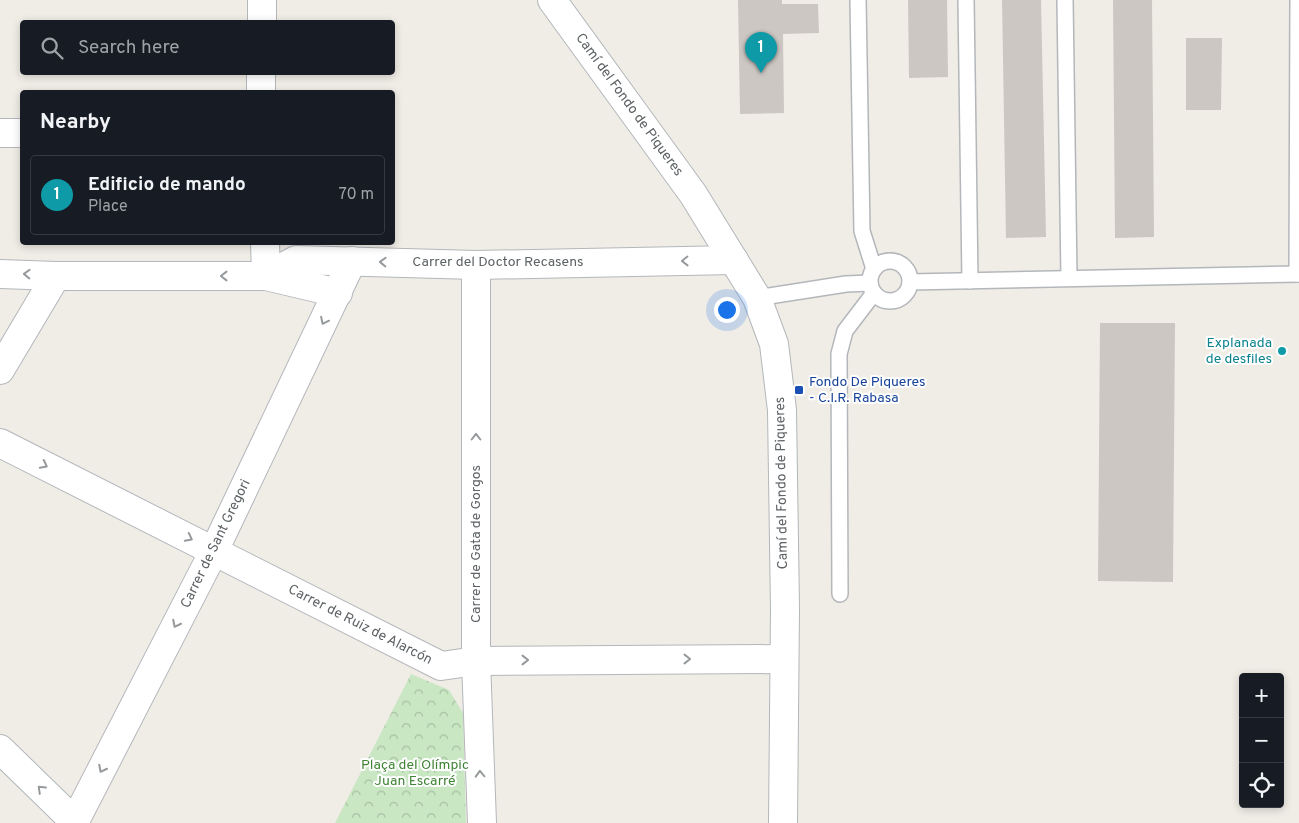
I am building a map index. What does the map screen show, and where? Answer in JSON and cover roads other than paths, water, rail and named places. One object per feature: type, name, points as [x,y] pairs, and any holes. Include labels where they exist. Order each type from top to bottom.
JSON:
[{"type":"street","points":[[262,0],[262,20]]},
{"type":"street","name":"Camí del Fondo de Piqueres","points":[[552,0],[693,194],[757,298],[774,344],[782,410],[785,609],[783,659],[783,823]]},
{"type":"street","points":[[261,75],[261,90]]},
{"type":"street","points":[[0,132],[20,133]]},
{"type":"street","points":[[265,245],[266,276]]},
{"type":"street","name":"Carrer del Doctor Recasens","points":[[266,276],[296,260],[476,265],[734,260]]},
{"type":"street","name":"Carrer de Sant Gregori","points":[[75,823],[214,551],[352,261]]},
{"type":"street","name":"Carrer de Gata de Gorgos","points":[[476,265],[476,661],[482,823]]},
{"type":"street","name":"Carrer del Doctor Recasens","points":[[0,274],[56,276],[266,276],[338,292]]},
{"type":"street","points":[[0,370],[56,276]]},
{"type":"street","name":"Carrer de Ruiz de Alarcón","points":[[0,443],[441,666],[476,661],[783,659]]},
{"type":"street","points":[[0,749],[75,823]]},
{"type":"lane","points":[[840,594],[839,354],[845,331],[873,281],[879,264],[886,261],[900,263],[906,268],[910,282],[908,290],[895,301],[886,301],[878,298],[873,281],[862,231],[858,0]]},
{"type":"lane","points":[[966,0],[970,281]]},
{"type":"lane","points":[[1065,0],[1069,278]]},
{"type":"lane","points":[[910,282],[1298,274],[1298,0]]},
{"type":"lane","points":[[757,298],[873,281]]},
{"type":"place","name":"Edificio de mando","points":[[761,73]]},
{"type":"place","name":"Explanada de desfiles","points":[[1282,351]]},
{"type":"place","name":"Fondo De Piqueres - C.I.R. Rabasa","points":[[799,390]]},
{"type":"park label","name":"Plaça del Olímpic Juan Escarré","points":[[415,774]]}]
